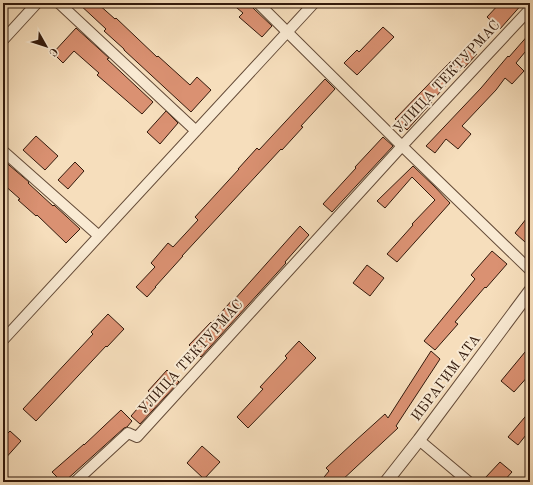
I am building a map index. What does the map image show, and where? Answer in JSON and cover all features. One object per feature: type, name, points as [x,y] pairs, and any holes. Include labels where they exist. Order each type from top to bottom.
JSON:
[{"type":"street","points":[[3,40],[37,3]]},
{"type":"street","points":[[59,3],[196,131]]},
{"type":"street","name":"УЛИЦА ТЕКТУРМАС","points":[[258,3],[530,270]]},
{"type":"street","points":[[3,339],[314,3]]},
{"type":"street","name":"УЛИЦА ТЕКТУРМАС","points":[[75,482],[128,433],[136,437],[402,146],[530,9]]},
{"type":"street","points":[[3,151],[99,236]]},
{"type":"street","name":"ИБРАГИМ АТА","points":[[386,482],[530,291]]},
{"type":"street","points":[[419,440],[469,482]]},
{"type":"building","points":[[78,3],[97,3],[115,19],[116,18],[157,57],[158,56],[190,85],[197,77],[211,90],[191,112],[104,31],[106,29]]},
{"type":"building","points":[[231,3],[251,3],[253,8],[272,26],[262,37],[239,17],[243,13]]},
{"type":"building","points":[[500,3],[523,3],[500,29],[487,17]]},
{"type":"building","points":[[383,27],[394,37],[357,75],[344,63],[357,50],[359,52]]},
{"type":"building","points":[[76,28],[109,58],[107,59],[153,102],[142,114],[97,75],[99,73],[74,51],[63,63],[53,53]]},
{"type":"building","points":[[530,33],[530,46],[516,63],[524,71],[512,84],[505,78],[496,90],[462,126],[471,134],[458,149],[446,139],[435,153],[426,146],[481,88]]},
{"type":"building","points":[[467,45],[477,54],[464,68],[463,67],[407,130],[395,119]]},
{"type":"building","points":[[325,79],[335,89],[301,126],[303,127],[182,256],[147,297],[136,287],[155,267],[151,263],[168,243],[173,247],[198,220],[195,217],[257,148],[259,150]]},
{"type":"building","points":[[166,111],[178,123],[160,144],[147,132]]},
{"type":"building","points":[[36,136],[58,156],[45,170],[23,150]]},
{"type":"building","points":[[383,137],[393,146],[332,212],[323,204]]},
{"type":"building","points":[[3,160],[80,229],[66,243],[37,215],[36,216],[18,200],[20,199],[3,184]]},
{"type":"building","points":[[75,162],[84,171],[68,189],[58,180]]},
{"type":"building","points":[[413,166],[450,203],[397,262],[387,254],[413,225],[412,224],[435,200],[412,177],[385,208],[377,201]]},
{"type":"building","points":[[530,214],[530,235],[525,242],[515,233]]},
{"type":"building","points":[[300,226],[309,235],[285,262],[286,263],[201,357],[189,345],[211,322],[212,323],[233,299],[234,300]]},
{"type":"building","points":[[492,251],[507,264],[455,322],[458,324],[435,350],[424,341],[475,279],[471,275]]},
{"type":"building","points":[[367,265],[384,278],[370,296],[353,283]]},
{"type":"building","points":[[108,314],[124,329],[107,347],[106,346],[36,421],[23,409],[93,334],[91,332]]},
{"type":"building","points":[[299,341],[316,358],[248,428],[237,417],[263,389],[260,387],[287,358],[285,356]]},
{"type":"building","points":[[530,346],[530,374],[514,392],[501,381]]},
{"type":"building","points":[[431,351],[440,359],[396,426],[398,428],[340,482],[320,482],[329,471],[326,468],[385,414],[388,418]]},
{"type":"building","points":[[167,370],[179,382],[140,424],[131,416],[151,393],[148,391]]},
{"type":"building","points":[[121,410],[132,421],[64,482],[62,482],[52,472],[84,445]]},
{"type":"building","points":[[530,411],[530,430],[518,445],[508,437]]},
{"type":"building","points":[[10,431],[21,441],[3,461],[3,438]]},
{"type":"building","points":[[202,446],[220,462],[204,479],[187,463]]},
{"type":"building","points":[[500,462],[512,472],[503,482],[490,482],[485,478]]}]
